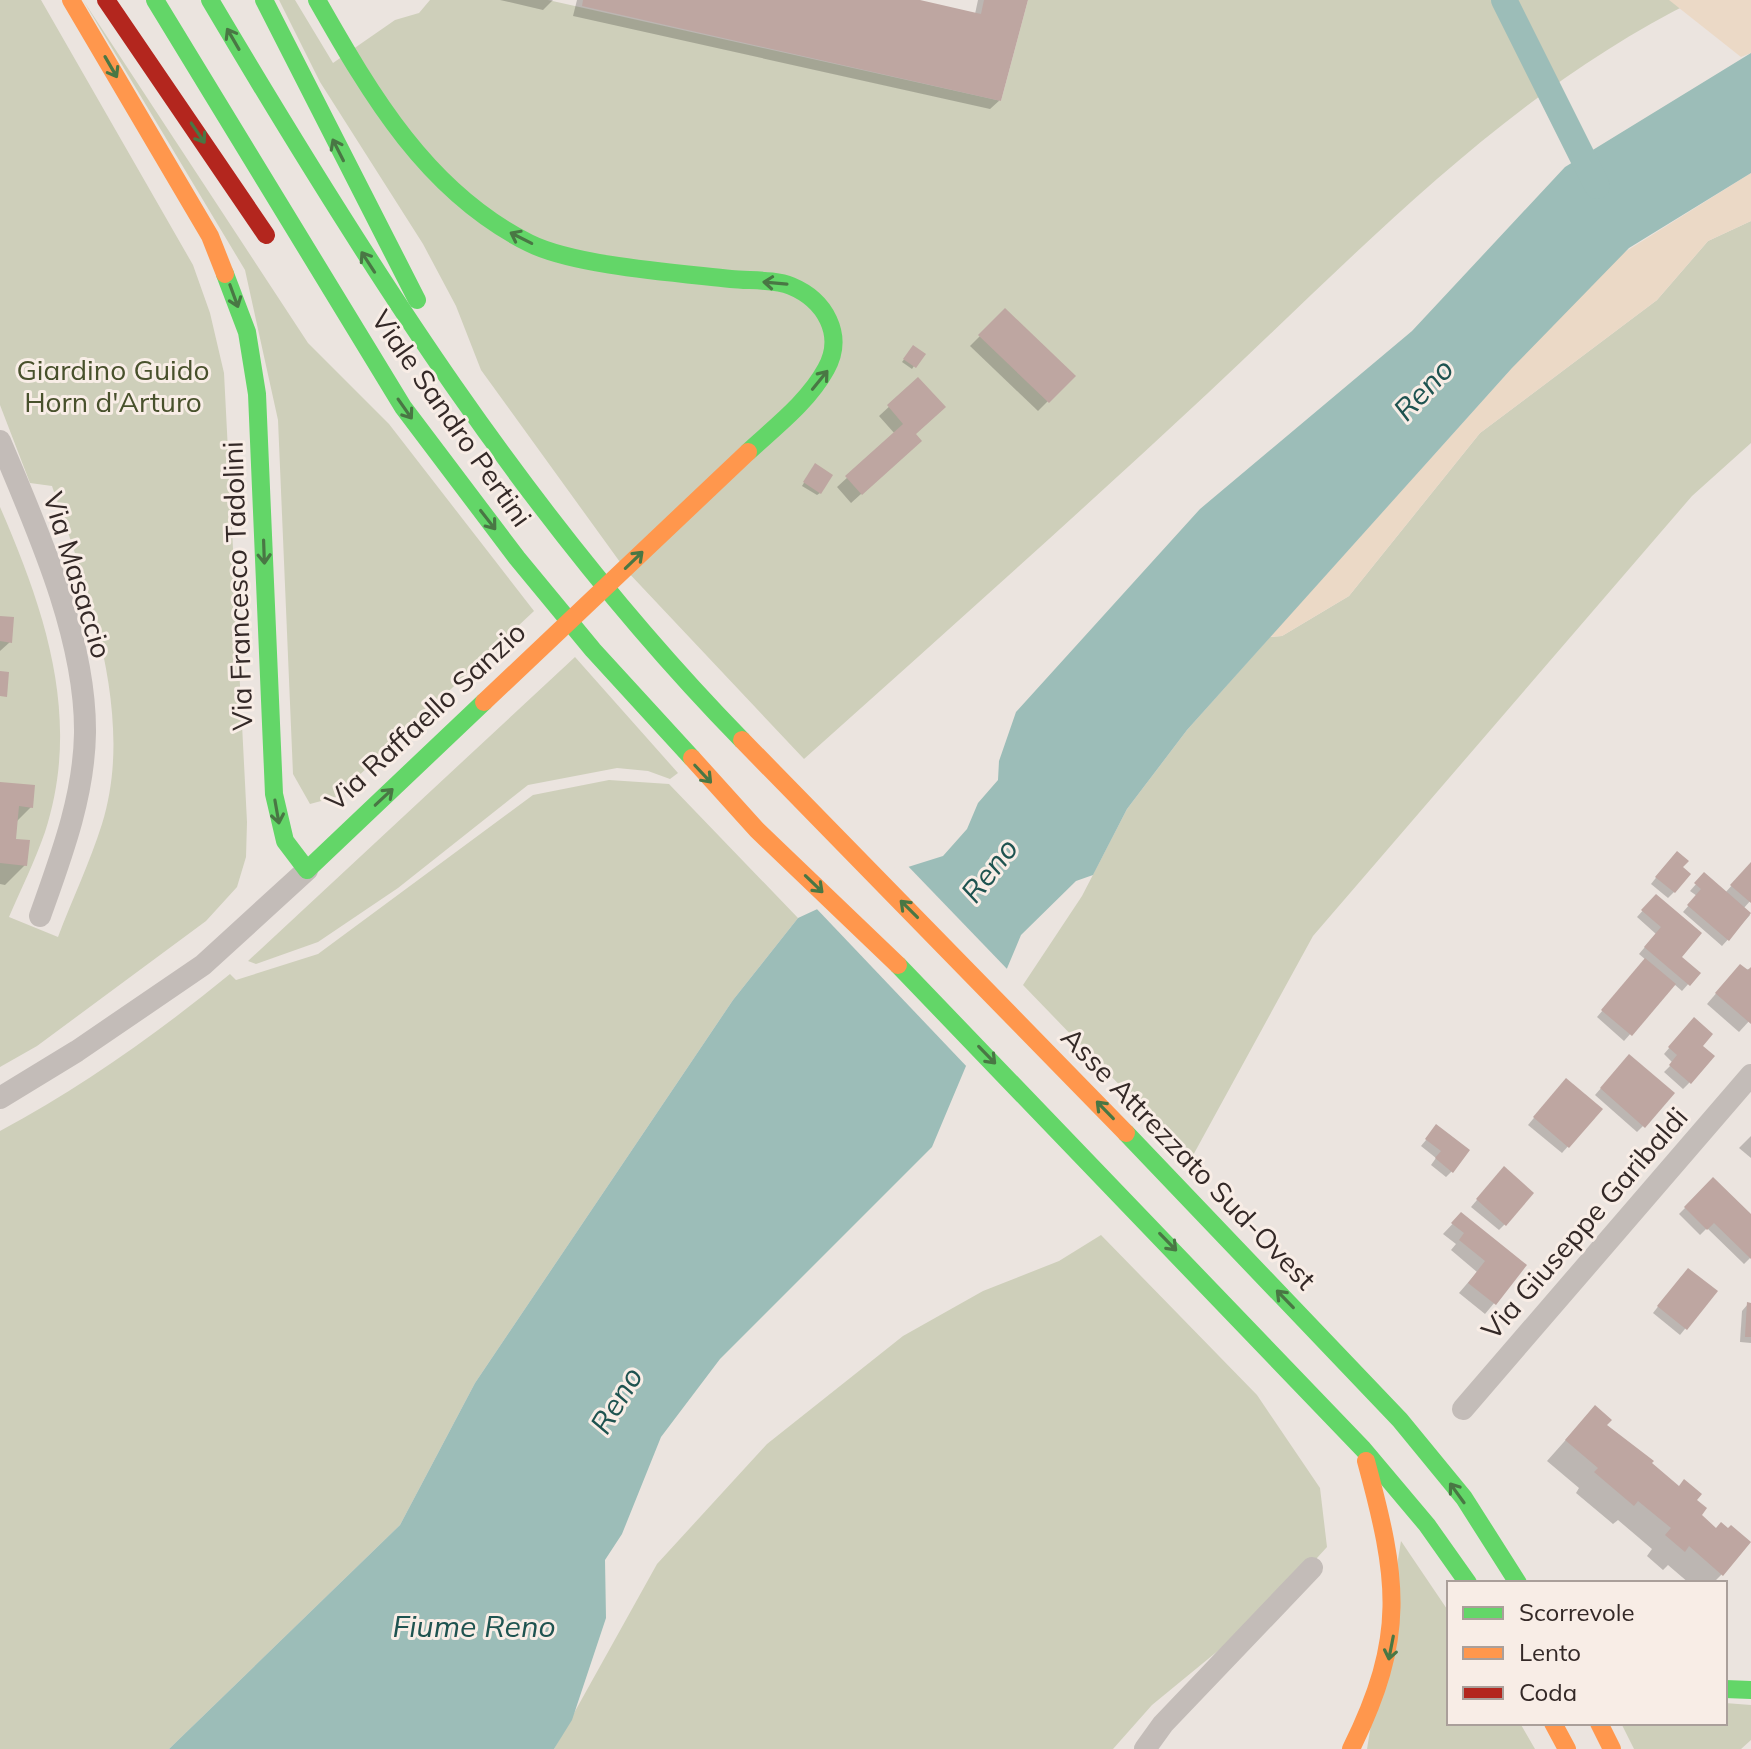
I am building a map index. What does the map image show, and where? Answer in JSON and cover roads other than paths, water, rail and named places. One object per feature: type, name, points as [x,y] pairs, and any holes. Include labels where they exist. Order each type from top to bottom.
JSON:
[{"type":"main road","name":"Via Francesco Tadolini","points":[[71,0],[210,236],[247,332],[257,394],[275,805],[285,841],[307,870]]},
{"type":"main road","points":[[106,0],[278,253]]},
{"type":"main road","name":"Viale Sandro Pertini","points":[[155,0],[371,358],[440,459],[584,639],[757,830],[933,999],[1363,1449]]},
{"type":"main road","name":"Viale Sandro Pertini","points":[[210,0],[351,236],[478,426],[578,556],[688,682],[794,793]]},
{"type":"main road","points":[[264,0],[341,157],[392,246],[459,395]]},
{"type":"main road","name":"Via Raffaello Sanzio","points":[[307,870],[805,398],[832,363],[837,348],[834,328],[816,303],[790,285],[688,275],[561,253],[504,230],[469,207],[395,129],[317,0]]},
{"type":"main road","points":[[323,311],[371,358]]},
{"type":"main road","name":"Asse Attrezzato Sud-Ovest","points":[[794,793],[964,964],[1372,1390],[1446,1477],[1504,1556],[1517,1581]]},
{"type":"main road","points":[[1363,1449],[1427,1525],[1467,1581]]},
{"type":"main road","points":[[1351,1749],[1381,1688],[1396,1620],[1391,1554],[1363,1449]]},
{"type":"main road","points":[[1504,1556],[1532,1581]]},
{"type":"main road","points":[[1727,1689],[1751,1690]]},
{"type":"main road","points":[[1554,1725],[1567,1749]]},
{"type":"main road","points":[[1600,1725],[1612,1749]]},
{"type":"street","name":"Via Masaccio","points":[[0,441],[33,519],[73,644],[85,732],[81,779],[66,844],[40,916]]},
{"type":"street","name":"Via Raffaello Sanzio","points":[[0,1098],[77,1051],[203,965],[307,870]]},
{"type":"street","name":"Via Giuseppe Garibaldi","points":[[1463,1409],[1751,1075]]},
{"type":"street","points":[[1145,1749],[1163,1724],[1312,1568]]},
{"type":"water","name":"Fiume Reno","points":[[1751,53],[1751,173],[1629,248],[1512,368],[1187,730],[1127,809],[1093,875],[1076,881],[1021,935],[932,1147],[720,1359],[661,1437],[622,1534],[605,1560],[606,1618],[572,1720],[554,1749],[169,1749],[400,1525],[475,1383],[733,1000],[798,918],[908,867],[943,856],[967,829],[978,803],[998,780],[999,761],[1016,712],[1200,509],[1412,331],[1565,167]]},
{"type":"waterway","points":[[1504,0],[1597,186]]},
{"type":"park label","name":"Giardino Guido Horn d'Arturo","points":[[113,385]]},
{"type":"water label","name":"Reno","points":[[1423,389]]},
{"type":"water label","name":"Reno","points":[[989,870]]},
{"type":"water label","name":"Reno","points":[[616,1400]]}]
